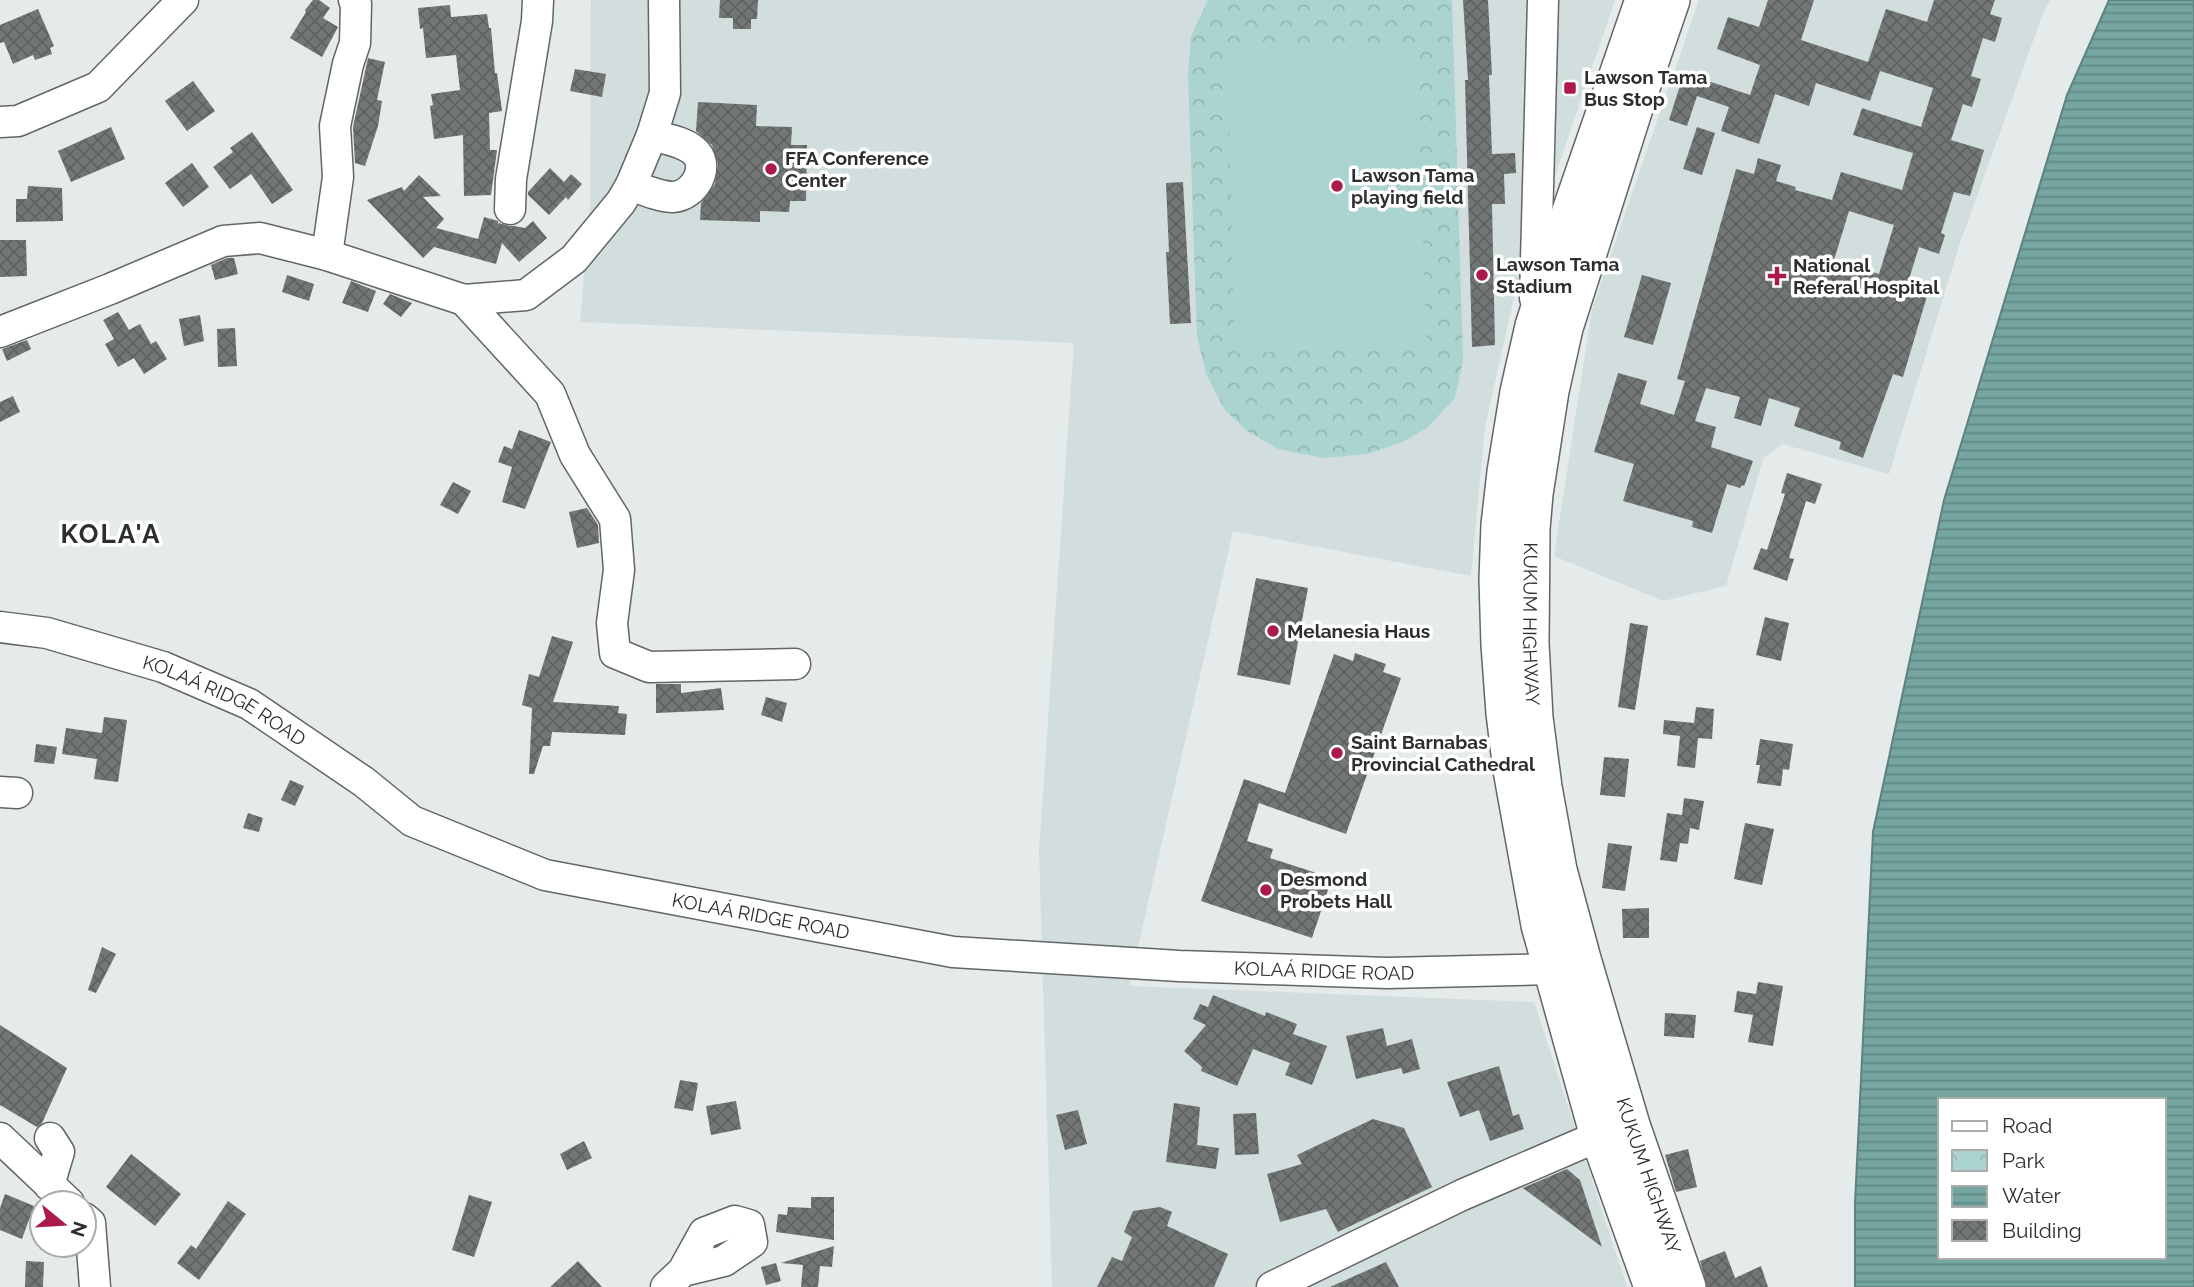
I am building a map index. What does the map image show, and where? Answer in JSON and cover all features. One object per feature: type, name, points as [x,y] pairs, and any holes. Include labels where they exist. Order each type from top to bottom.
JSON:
[{"type":"main road","name":"KUKUM HIGHWAY","points":[[1567,964],[1540,925],[1512,770],[1500,645],[1500,525],[1519,392],[1534,326],[1570,211],[1644,0]]},
{"type":"main road","name":"KUKUM HIGHWAY","points":[[1653,1287],[1615,1130],[1567,964],[1559,870],[1542,787],[1534,718],[1530,643],[1531,529],[1550,391],[1564,328],[1671,0]]},
{"type":"main road","name":"KUKUM HIGHWAY","points":[[1615,1130],[1687,1287]]},
{"type":"street","points":[[0,122],[18,121],[98,87],[183,0]]},
{"type":"street","points":[[327,255],[338,177],[335,126],[355,43],[354,0]]},
{"type":"street","points":[[510,209],[511,179],[537,21],[538,0]]},
{"type":"street","points":[[0,332],[223,241],[260,239],[327,255],[464,300],[526,295],[575,259],[626,194],[652,135],[665,93],[664,0]]},
{"type":"street","points":[[1534,326],[1543,0]]},
{"type":"street","points":[[626,194],[675,197],[687,193],[698,181],[701,162],[695,151],[652,135]]},
{"type":"street","points":[[464,300],[550,394],[575,455],[615,519],[619,570],[612,623],[615,653],[649,667],[795,664]]},
{"type":"street","name":"KOLAÁ RIDGE ROAD","points":[[0,627],[47,633],[163,667],[249,704],[364,782],[412,821],[545,875],[953,952],[1179,966],[1373,973],[1567,964]]},
{"type":"street","points":[[1272,1287],[1462,1195],[1615,1130]]},
{"type":"street","points":[[0,1138],[54,1189]]},
{"type":"street","points":[[50,1138],[60,1152],[59,1189]]},
{"type":"street","points":[[93,1259],[95,1287]]},
{"type":"shaded area","points":[[591,0],[1615,0],[1515,293],[1485,427],[1471,576],[1233,531],[1129,986],[1534,1002],[1627,1287],[1052,1287],[1039,851],[1074,343],[580,322],[590,205]]},
{"type":"shaded area","name":"National Referal Hospital","points":[[1699,0],[2050,0],[1960,243],[1889,474],[1782,444],[1763,459],[1726,586],[1663,601],[1554,556],[1592,309]]},
{"type":"green space","points":[[1208,0],[1452,0],[1463,360],[1455,398],[1428,427],[1403,442],[1367,454],[1324,458],[1278,449],[1247,431],[1224,409],[1206,373],[1197,336],[1188,76],[1191,36]]},
{"type":"green space","points":[[1417,43],[1426,347],[1235,353],[1227,48]]},
{"type":"water","points":[[2109,0],[2194,0],[2194,1287],[1855,1287],[1855,1203],[1873,832],[1944,500],[2067,95]]},
{"type":"building","points":[[313,0],[319,0],[330,8],[323,18],[338,27],[322,57],[290,38]]},
{"type":"building","points":[[720,0],[758,0],[757,19],[751,19],[751,29],[733,29],[733,18],[719,18]]},
{"type":"building","name":"Lawson Tama Stadium","points":[[1463,0],[1488,0],[1492,154],[1515,153],[1516,173],[1504,174],[1505,204],[1492,204],[1495,345],[1472,347],[1465,80],[1468,80]]},
{"type":"building","points":[[1768,0],[1814,0],[1801,40],[1868,62],[1886,9],[1927,22],[1934,0],[1995,0],[1990,14],[2002,18],[1995,42],[1983,38],[1971,76],[1981,79],[1972,107],[1963,104],[1951,140],[1984,150],[1970,196],[1954,192],[1941,233],[1945,235],[1939,254],[1919,247],[1909,279],[1930,286],[1903,377],[1893,374],[1863,458],[1839,449],[1841,442],[1794,426],[1800,408],[1769,398],[1761,426],[1734,418],[1740,397],[1706,388],[1695,421],[1716,427],[1711,447],[1753,461],[1744,486],[1740,488],[1727,484],[1712,533],[1692,527],[1693,521],[1623,501],[1634,464],[1594,452],[1618,373],[1647,381],[1640,404],[1674,415],[1685,381],[1677,379],[1736,169],[1754,174],[1758,158],[1781,165],[1776,181],[1796,187],[1795,190],[1832,200],[1841,172],[1902,190],[1913,153],[1853,135],[1862,108],[1921,127],[1933,88],[1880,71],[1870,101],[1816,83],[1809,106],[1775,94],[1759,144],[1721,131],[1729,107],[1697,96],[1687,126],[1669,120],[1684,73],[1750,95],[1760,65],[1717,49],[1728,17],[1759,27]],"holes":[[[1849,211],[1894,225],[1879,274],[1834,260]]]},
{"type":"building","points":[[450,5],[451,17],[487,14],[491,28],[502,111],[489,113],[490,150],[497,150],[491,195],[464,196],[463,135],[434,139],[431,94],[460,90],[456,55],[426,58],[418,8]]},
{"type":"building","points":[[38,9],[54,46],[50,48],[52,54],[35,60],[33,55],[13,64],[4,42],[0,43],[0,25]]},
{"type":"building","points":[[368,58],[385,62],[377,100],[382,101],[378,126],[365,166],[355,163],[353,127]]},
{"type":"building","points":[[575,69],[606,74],[602,97],[570,91]]},
{"type":"building","points":[[193,81],[215,111],[187,131],[165,101]]},
{"type":"building","name":"FFA Conference Center","points":[[698,102],[757,105],[756,126],[792,127],[791,145],[807,145],[806,201],[790,201],[789,212],[760,211],[760,222],[700,220],[701,203],[715,184],[718,164],[712,145],[696,131]]},
{"type":"building","points":[[111,127],[125,159],[71,182],[58,151]]},
{"type":"building","points":[[1697,127],[1715,133],[1702,175],[1683,169]]},
{"type":"building","points":[[252,132],[293,190],[272,204],[251,174],[230,189],[213,167],[233,152],[230,148]]},
{"type":"building","points":[[192,163],[209,187],[183,207],[165,183]]},
{"type":"building","points":[[550,168],[564,182],[571,174],[582,184],[549,215],[528,192]]},
{"type":"building","points":[[419,175],[441,196],[423,197],[444,219],[436,228],[478,239],[484,217],[498,221],[498,224],[525,228],[533,221],[547,238],[519,262],[502,243],[496,264],[434,247],[423,258],[367,200],[402,187],[404,191]]},
{"type":"building","points":[[1183,182],[1191,323],[1170,324],[1166,183]]},
{"type":"building","points":[[28,186],[62,188],[63,221],[16,222],[16,199],[27,199]]},
{"type":"building","points":[[0,240],[26,240],[27,276],[0,277]]},
{"type":"building","points":[[234,258],[238,274],[215,280],[211,265]]},
{"type":"building","points":[[287,275],[314,284],[309,301],[282,292]]},
{"type":"building","points":[[1642,275],[1671,283],[1653,345],[1624,337]]},
{"type":"building","points":[[351,281],[376,291],[368,312],[342,303]]},
{"type":"building","points":[[390,294],[412,303],[401,317],[383,304]]},
{"type":"building","points":[[118,312],[129,330],[140,324],[151,344],[156,341],[167,359],[144,374],[134,358],[118,367],[105,344],[114,339],[103,320]]},
{"type":"building","points":[[200,315],[204,341],[184,346],[179,319]]},
{"type":"building","points":[[235,328],[237,366],[218,367],[217,329]]},
{"type":"building","points":[[27,340],[31,349],[7,361],[2,349]]},
{"type":"building","points":[[13,396],[20,412],[0,422],[0,402]]},
{"type":"building","points":[[519,430],[551,442],[525,509],[502,502],[512,467],[498,462],[504,446],[512,449]]},
{"type":"building","points":[[1787,473],[1822,484],[1815,504],[1806,501],[1789,558],[1794,559],[1787,581],[1753,569],[1761,548],[1767,550],[1785,494],[1781,493]]},
{"type":"building","points":[[453,482],[471,491],[458,514],[440,505]]},
{"type":"building","points":[[587,508],[598,525],[599,543],[577,548],[569,512]]},
{"type":"building","name":"Melanesia Haus","points":[[1256,578],[1308,588],[1290,685],[1237,675]]},
{"type":"building","points":[[1765,617],[1789,623],[1781,661],[1756,655]]},
{"type":"building","points":[[1630,623],[1648,626],[1635,710],[1618,707]]},
{"type":"building","points":[[552,636],[573,642],[553,702],[619,706],[618,713],[627,714],[625,735],[552,732],[550,746],[543,746],[534,774],[529,774],[532,708],[522,705],[529,674],[539,677]]},
{"type":"building","points":[[1355,653],[1386,664],[1383,672],[1401,678],[1346,834],[1259,803],[1247,841],[1273,849],[1270,858],[1332,878],[1312,938],[1201,901],[1244,779],[1285,793],[1334,654],[1353,661]]},
{"type":"building","points":[[656,684],[681,684],[681,693],[721,688],[724,710],[656,713]]},
{"type":"building","points":[[766,697],[787,703],[782,722],[761,715]]},
{"type":"building","points":[[1696,707],[1714,709],[1712,739],[1698,738],[1695,768],[1677,766],[1680,736],[1663,734],[1664,720],[1694,723]]},
{"type":"building","points":[[104,717],[127,720],[118,782],[94,779],[97,759],[62,754],[66,728],[102,733]]},
{"type":"building","points":[[1760,739],[1793,744],[1789,770],[1783,769],[1781,786],[1757,783],[1760,765],[1756,765]]},
{"type":"building","points":[[36,744],[57,747],[54,764],[34,762]]},
{"type":"building","points":[[1604,757],[1629,759],[1625,797],[1600,795]]},
{"type":"building","points":[[290,780],[304,786],[295,806],[281,800]]},
{"type":"building","points":[[1684,798],[1704,801],[1699,830],[1690,828],[1688,844],[1680,843],[1677,862],[1660,860],[1667,813],[1682,815]]},
{"type":"building","points":[[248,813],[263,818],[259,832],[243,828]]},
{"type":"building","points":[[1745,823],[1774,829],[1762,885],[1734,879]]},
{"type":"building","points":[[1608,843],[1632,846],[1625,891],[1602,888]]},
{"type":"building","points":[[1649,908],[1649,938],[1623,938],[1622,909]]},
{"type":"building","points":[[102,947],[116,954],[96,993],[88,990]]},
{"type":"building","points":[[1758,982],[1783,986],[1773,1046],[1748,1042],[1753,1015],[1734,1012],[1737,991],[1756,994]]},
{"type":"building","points":[[1213,995],[1265,1016],[1266,1012],[1297,1024],[1293,1034],[1327,1046],[1312,1085],[1285,1075],[1290,1063],[1253,1049],[1237,1086],[1201,1071],[1202,1067],[1184,1051],[1206,1025],[1193,1019],[1200,1004],[1208,1007]]},
{"type":"building","points":[[1665,1013],[1696,1015],[1694,1038],[1664,1036]]},
{"type":"building","points":[[0,1025],[67,1068],[42,1123],[37,1127],[0,1105]]},
{"type":"building","points":[[1383,1028],[1387,1046],[1412,1039],[1420,1069],[1403,1074],[1401,1068],[1356,1079],[1346,1036]]},
{"type":"building","points":[[1499,1066],[1513,1116],[1519,1114],[1524,1129],[1490,1141],[1479,1110],[1460,1117],[1447,1082]]},
{"type":"building","points":[[680,1080],[698,1083],[693,1111],[674,1108]]},
{"type":"building","points":[[736,1101],[741,1129],[711,1135],[706,1106]]},
{"type":"building","points":[[1174,1103],[1200,1107],[1197,1145],[1219,1148],[1216,1169],[1166,1162]]},
{"type":"building","points":[[1078,1110],[1087,1144],[1065,1150],[1056,1115]]},
{"type":"building","points":[[1256,1113],[1259,1154],[1235,1155],[1233,1114]]},
{"type":"building","points":[[1373,1119],[1404,1128],[1432,1187],[1338,1232],[1326,1209],[1280,1222],[1267,1174],[1302,1164],[1297,1155]]},
{"type":"building","points":[[584,1141],[592,1158],[567,1170],[560,1154]]},
{"type":"building","points":[[1688,1149],[1697,1187],[1676,1192],[1665,1155]]},
{"type":"building","points":[[131,1154],[181,1194],[155,1226],[106,1187]]},
{"type":"building","points":[[1567,1169],[1580,1180],[1602,1247],[1523,1188]]},
{"type":"building","points":[[5,1194],[28,1204],[28,1222],[22,1239],[0,1230],[0,1208]]},
{"type":"building","points":[[469,1195],[492,1202],[474,1257],[452,1250]]},
{"type":"building","points":[[811,1197],[834,1197],[834,1240],[776,1232],[778,1214],[787,1215],[788,1207],[811,1208]]},
{"type":"building","points":[[228,1201],[246,1214],[199,1280],[177,1263],[191,1245],[196,1249]]},
{"type":"building","points":[[1160,1207],[1172,1212],[1167,1226],[1228,1254],[1214,1287],[1097,1287],[1112,1257],[1122,1261],[1132,1237],[1124,1232],[1133,1211]]},
{"type":"building","points":[[834,1246],[832,1267],[820,1266],[818,1287],[801,1287],[803,1265],[781,1263]]},
{"type":"building","points":[[1725,1251],[1735,1278],[1761,1266],[1768,1287],[1707,1287],[1700,1261]]},
{"type":"building","points":[[26,1261],[44,1262],[43,1287],[25,1287]]},
{"type":"building","points":[[578,1261],[602,1287],[550,1287]]},
{"type":"building","points":[[1386,1262],[1399,1287],[1330,1287]]},
{"type":"building","points":[[776,1263],[781,1281],[766,1285],[761,1267]]},
{"type":"place","name":"Lawson Tama Bus Stop","points":[[1570,88]]},
{"type":"place","name":"FFA Conference Center","points":[[771,169]]},
{"type":"place","name":"Lawson Tama playing field","points":[[1337,186]]},
{"type":"place","name":"Lawson Tama Stadium","points":[[1482,275]]},
{"type":"place","name":"National Referal Hospital","points":[[1777,276]]},
{"type":"place","name":"Melanesia Haus","points":[[1273,631]]},
{"type":"place","name":"Saint Barnabas Provincial Cathedral","points":[[1337,753]]},
{"type":"place","name":"Desmond Probets Hall","points":[[1266,890]]},
{"type":"district","name":"KOLA'A","points":[[111,534]]}]
